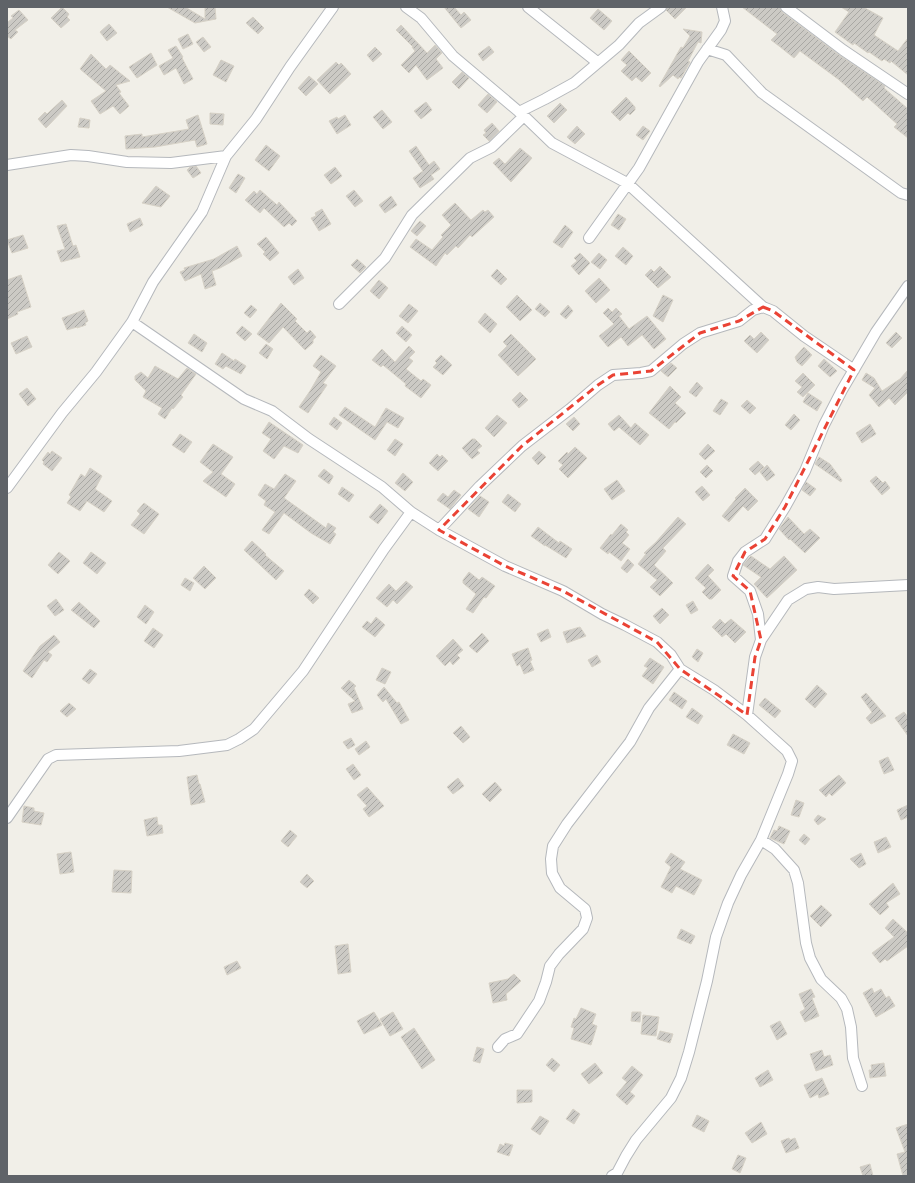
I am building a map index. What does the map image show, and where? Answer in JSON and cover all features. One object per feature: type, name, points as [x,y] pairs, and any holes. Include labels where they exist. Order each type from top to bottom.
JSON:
[{"type":"street","points":[[7,488],[62,413],[96,372],[132,322],[153,282],[202,212],[226,156],[256,119],[333,7]]},
{"type":"street","points":[[406,7],[421,18],[453,56],[521,114],[552,143],[627,183],[762,307],[773,311],[804,336],[854,370]]},
{"type":"street","points":[[528,7],[597,62]]},
{"type":"street","points":[[339,304],[385,258],[412,215],[470,158],[492,147],[521,114],[574,82],[619,45],[639,23],[661,7]]},
{"type":"street","points":[[589,238],[639,168],[698,62],[721,30],[725,21],[722,7]]},
{"type":"street","points":[[786,7],[843,50],[908,94]]},
{"type":"street","points":[[708,49],[726,55],[762,94],[901,193],[908,195]]},
{"type":"street","points":[[7,165],[71,155],[127,162],[171,163],[226,156]]},
{"type":"street","points":[[761,640],[758,614],[750,591],[733,576],[738,561],[745,552],[765,539],[785,507],[805,471],[824,425],[854,370],[876,332],[908,286]]},
{"type":"street","points":[[439,530],[480,486],[522,446],[598,385],[613,375],[651,371],[683,344],[700,333],[739,321],[753,310],[762,307]]},
{"type":"street","points":[[132,322],[244,399],[272,411],[309,439],[382,486],[410,512],[439,530],[505,566],[563,591],[602,614],[657,642],[671,655],[680,669],[714,690],[747,715],[787,751],[792,761],[788,774],[761,840],[731,896],[716,937],[707,981],[681,1078],[671,1098],[636,1140],[617,1173],[612,1176]]},
{"type":"street","points":[[7,818],[48,758],[56,755],[179,752],[227,745],[254,729],[303,671],[410,512]]},
{"type":"street","points":[[747,715],[755,658],[761,640],[788,600],[806,589],[818,587],[834,589],[908,585]]},
{"type":"street","points":[[498,1047],[505,1039],[517,1034],[539,1001],[550,966],[559,954],[583,929],[586,918],[585,909],[560,888],[552,873],[551,859],[553,846],[566,824],[630,742],[649,708],[680,669]]},
{"type":"street","points":[[761,840],[775,849],[794,870],[798,883],[806,943],[810,958],[822,979],[841,998],[847,1009],[851,1027],[853,1058],[862,1086]]},
{"type":"highlighted area","points":[[763,307],[773,311],[854,370],[785,507],[765,539],[745,552],[733,576],[750,591],[761,640],[755,657],[747,715],[680,669],[657,642],[563,591],[505,566],[439,530],[522,446],[598,385],[613,375],[651,371],[700,333],[739,321]]},
{"type":"building","points":[[62,7],[69,14],[67,17],[70,20],[61,28],[51,18]]},
{"type":"building","points":[[167,7],[185,7],[205,19],[205,7],[215,7],[216,19],[195,23]]},
{"type":"building","points":[[444,7],[454,7],[461,15],[464,12],[471,20],[461,28]]},
{"type":"building","points":[[667,7],[687,7],[675,19],[666,10]]},
{"type":"building","points":[[742,7],[780,7],[782,12],[839,55],[885,86],[884,88],[908,109],[908,138],[894,127],[897,124],[867,97],[863,101],[838,79],[800,51],[794,58],[771,40],[777,34]]},
{"type":"building","points":[[841,7],[863,7],[883,18],[874,35],[898,51],[908,38],[908,75],[891,61],[890,63],[884,59],[882,61],[854,43],[853,45],[835,32],[849,12]]},
{"type":"building","points":[[598,9],[612,21],[604,30],[590,18]]},
{"type":"building","points":[[19,10],[28,20],[15,30],[18,32],[11,39],[7,36],[7,21],[8,22],[13,18],[11,16]]},
{"type":"building","points":[[253,17],[264,28],[258,34],[246,23]]},
{"type":"building","points":[[109,24],[117,33],[107,41],[100,32]]},
{"type":"building","points":[[401,25],[427,53],[435,45],[442,53],[436,59],[443,68],[427,80],[416,65],[409,73],[401,65],[415,51],[413,47],[396,30]]},
{"type":"building","points":[[683,29],[702,32],[701,43],[698,42],[688,61],[690,62],[681,78],[679,77],[678,79],[673,75],[660,87],[659,86],[681,47],[683,48],[690,36]]},
{"type":"building","points":[[188,34],[193,44],[183,49],[178,39]]},
{"type":"building","points":[[203,37],[211,47],[204,52],[196,42]]},
{"type":"building","points":[[176,46],[193,79],[184,84],[176,68],[164,75],[159,66],[173,58],[168,50]]},
{"type":"building","points":[[489,46],[494,52],[483,61],[478,54]]},
{"type":"building","points":[[375,47],[382,54],[373,62],[367,55]]},
{"type":"building","points":[[629,51],[651,73],[642,82],[636,77],[632,81],[621,71],[627,65],[621,60]]},
{"type":"building","points":[[151,53],[157,65],[137,78],[129,67]]},
{"type":"building","points":[[91,54],[106,69],[110,65],[130,81],[116,85],[121,92],[119,93],[129,106],[120,114],[113,106],[100,114],[91,101],[106,91],[80,69]]},
{"type":"building","points":[[221,60],[234,66],[226,82],[213,75]]},
{"type":"building","points":[[336,62],[339,65],[341,63],[351,74],[330,94],[317,80]]},
{"type":"building","points":[[462,72],[469,78],[459,89],[452,82]]},
{"type":"building","points":[[309,76],[318,84],[306,96],[298,88]]},
{"type":"building","points":[[488,94],[497,102],[487,113],[478,105]]},
{"type":"building","points":[[626,97],[635,107],[635,110],[630,115],[628,113],[620,121],[611,112]]},
{"type":"building","points":[[62,100],[67,106],[46,128],[38,119],[45,112],[47,114]]},
{"type":"building","points":[[426,102],[432,110],[421,119],[414,111]]},
{"type":"building","points":[[560,103],[567,110],[554,123],[547,116]]},
{"type":"building","points":[[382,110],[392,122],[383,129],[373,117]]},
{"type":"building","points":[[210,113],[224,114],[223,125],[210,124]]},
{"type":"building","points":[[198,115],[207,144],[197,147],[195,140],[155,147],[126,149],[125,136],[142,134],[142,137],[189,129],[186,120]]},
{"type":"building","points":[[345,115],[351,125],[337,134],[329,121],[337,117],[338,119]]},
{"type":"building","points":[[80,118],[90,120],[89,128],[78,127]]},
{"type":"building","points":[[492,123],[499,131],[489,141],[483,135],[486,133],[484,130]]},
{"type":"building","points":[[577,126],[585,134],[575,144],[567,137]]},
{"type":"building","points":[[643,126],[650,131],[643,140],[636,135]]},
{"type":"building","points":[[266,145],[280,156],[269,171],[255,160]]},
{"type":"building","points":[[416,146],[429,165],[434,161],[440,169],[431,175],[434,179],[420,188],[413,178],[423,171],[409,151]]},
{"type":"building","points":[[520,148],[532,158],[511,182],[493,163],[499,158],[505,164]]},
{"type":"building","points":[[196,166],[201,173],[193,178],[187,170],[190,167]]},
{"type":"building","points":[[335,167],[342,176],[331,184],[324,175]]},
{"type":"building","points":[[238,174],[245,178],[236,193],[229,188]]},
{"type":"building","points":[[156,186],[170,196],[161,207],[142,203]]},
{"type":"building","points":[[260,190],[277,205],[279,202],[297,221],[292,226],[289,223],[284,227],[264,208],[260,213],[245,200],[254,191],[257,194]]},
{"type":"building","points":[[354,190],[363,201],[355,207],[346,196]]},
{"type":"building","points":[[391,196],[397,205],[385,213],[379,205]]},
{"type":"building","points":[[455,203],[471,220],[483,210],[485,212],[488,210],[494,217],[472,237],[470,235],[458,248],[456,246],[447,255],[445,253],[436,266],[410,247],[416,239],[432,250],[443,237],[441,235],[451,225],[442,215]]},
{"type":"building","points":[[322,209],[331,224],[319,231],[311,218],[316,216],[315,213]]},
{"type":"building","points":[[618,214],[626,219],[619,230],[611,225]]},
{"type":"building","points":[[140,218],[143,225],[130,232],[127,224]]},
{"type":"building","points":[[420,221],[426,226],[417,236],[411,231]]},
{"type":"building","points":[[66,224],[73,246],[76,245],[80,257],[61,262],[57,251],[65,249],[57,226]]},
{"type":"building","points":[[565,225],[573,232],[562,248],[553,242]]},
{"type":"building","points":[[23,235],[28,248],[12,253],[7,240]]},
{"type":"building","points":[[266,237],[279,253],[270,261],[263,254],[265,252],[257,244]]},
{"type":"building","points":[[237,246],[242,256],[212,271],[216,285],[205,289],[201,274],[185,281],[180,272],[185,270],[184,268],[214,259]]},
{"type":"building","points":[[623,247],[633,256],[626,265],[615,256]]},
{"type":"building","points":[[580,253],[590,263],[579,275],[571,266],[577,261],[574,258]]},
{"type":"building","points":[[599,253],[607,260],[600,269],[591,262]]},
{"type":"building","points":[[357,259],[366,267],[360,273],[351,265]]},
{"type":"building","points":[[660,266],[671,277],[658,288],[645,275],[651,269],[654,272]]},
{"type":"building","points":[[298,269],[304,278],[294,285],[288,277]]},
{"type":"building","points":[[497,269],[507,279],[501,285],[491,276]]},
{"type":"building","points":[[21,275],[31,307],[17,312],[18,314],[7,319],[7,280]]},
{"type":"building","points":[[599,278],[610,290],[596,303],[585,291]]},
{"type":"building","points":[[379,280],[388,288],[379,299],[370,291]]},
{"type":"building","points":[[517,295],[532,310],[520,321],[506,307]]},
{"type":"building","points":[[663,295],[673,300],[663,322],[653,316]]},
{"type":"building","points":[[281,303],[297,319],[295,321],[307,333],[310,330],[316,337],[313,340],[313,343],[305,350],[283,327],[269,343],[257,334]]},
{"type":"building","points":[[540,303],[550,312],[545,317],[535,309]]},
{"type":"building","points":[[409,304],[418,311],[408,323],[399,316]]},
{"type":"building","points":[[251,305],[257,310],[250,318],[244,313]]},
{"type":"building","points":[[568,305],[573,311],[566,319],[560,314]]},
{"type":"building","points":[[608,308],[612,312],[616,308],[622,314],[619,316],[629,329],[647,316],[666,339],[654,349],[642,335],[628,346],[621,337],[608,347],[599,336],[614,324],[603,313]]},
{"type":"building","points":[[84,310],[88,321],[85,323],[86,325],[67,330],[62,318]]},
{"type":"building","points":[[485,313],[497,324],[490,333],[478,322]]},
{"type":"building","points":[[242,326],[252,334],[245,341],[236,333]]},
{"type":"building","points":[[402,326],[412,335],[406,342],[396,333]]},
{"type":"building","points":[[761,332],[769,340],[757,353],[744,341],[750,335],[754,339]]},
{"type":"building","points":[[896,332],[902,338],[892,348],[886,343]]},
{"type":"building","points":[[194,334],[207,343],[202,352],[188,343]]},
{"type":"building","points":[[511,334],[536,359],[518,376],[498,355],[507,346],[503,342]]},
{"type":"building","points":[[27,336],[32,347],[16,354],[11,343]]},
{"type":"building","points":[[266,344],[273,349],[267,359],[259,353]]},
{"type":"building","points":[[409,346],[415,352],[409,358],[413,361],[406,369],[421,381],[423,379],[431,385],[421,398],[405,386],[406,384],[383,365],[381,367],[372,360],[382,349],[395,362]]},
{"type":"building","points":[[804,347],[812,355],[802,366],[797,362],[795,357]]},
{"type":"building","points":[[222,353],[234,361],[235,359],[246,366],[241,374],[226,366],[223,369],[215,364]]},
{"type":"building","points":[[321,355],[336,366],[323,383],[327,385],[308,413],[299,407],[321,372],[313,366]]},
{"type":"building","points":[[441,355],[452,365],[443,375],[433,367],[437,363],[435,361]]},
{"type":"building","points":[[824,359],[837,371],[830,377],[818,366]]},
{"type":"building","points":[[671,363],[677,368],[668,377],[661,371]]},
{"type":"building","points":[[155,366],[178,379],[187,368],[196,374],[181,395],[183,397],[173,409],[172,408],[165,419],[158,414],[162,408],[143,397],[146,391],[135,380],[135,376],[141,372],[148,378]]},
{"type":"building","points":[[908,370],[908,392],[895,405],[889,398],[879,407],[869,395],[875,388],[862,380],[866,373],[874,378],[882,391],[900,379]]},
{"type":"building","points":[[803,373],[815,385],[803,397],[797,392],[802,387],[795,381]]},
{"type":"building","points":[[697,382],[703,388],[696,397],[689,392]]},
{"type":"building","points":[[670,386],[681,397],[675,403],[686,413],[669,429],[649,413]]},
{"type":"building","points":[[27,388],[36,399],[28,406],[19,394]]},
{"type":"building","points":[[520,392],[528,400],[519,408],[512,400]]},
{"type":"building","points":[[808,393],[822,402],[817,411],[803,402]]},
{"type":"building","points":[[721,399],[728,403],[720,415],[713,411]]},
{"type":"building","points":[[747,400],[756,408],[750,414],[741,406]]},
{"type":"building","points":[[345,407],[375,427],[386,408],[404,418],[398,428],[387,422],[375,440],[339,415]]},
{"type":"building","points":[[794,414],[800,420],[791,430],[785,425]]},
{"type":"building","points":[[497,415],[507,423],[494,437],[485,428]]},
{"type":"building","points":[[619,415],[631,428],[635,423],[649,435],[640,445],[619,427],[614,431],[608,424]]},
{"type":"building","points":[[334,417],[342,423],[337,430],[329,424]]},
{"type":"building","points":[[574,417],[580,424],[573,431],[566,424]]},
{"type":"building","points":[[269,422],[303,445],[298,453],[284,446],[274,459],[263,451],[271,439],[262,433]]},
{"type":"building","points":[[870,424],[876,434],[862,443],[856,433]]},
{"type":"building","points":[[180,434],[192,442],[184,453],[172,445]]},
{"type":"building","points":[[395,439],[403,444],[395,456],[387,450]]},
{"type":"building","points":[[472,439],[475,439],[482,446],[477,450],[480,453],[472,459],[462,448]]},
{"type":"building","points":[[213,444],[233,457],[221,474],[235,484],[226,497],[203,481],[213,472],[200,462]]},
{"type":"building","points":[[708,444],[715,451],[705,460],[699,454]]},
{"type":"building","points":[[575,447],[587,458],[568,478],[559,469],[563,465],[558,461],[567,452],[568,454]]},
{"type":"building","points":[[52,451],[62,458],[52,471],[43,464],[44,462],[42,460],[48,452],[50,454]]},
{"type":"building","points":[[539,451],[546,457],[538,465],[532,458]]},
{"type":"building","points":[[437,454],[440,457],[442,455],[448,461],[438,471],[429,463]]},
{"type":"building","points":[[819,457],[830,464],[842,480],[841,482],[815,464]]},
{"type":"building","points":[[758,461],[764,467],[755,475],[749,469]]},
{"type":"building","points":[[707,465],[713,471],[706,478],[700,472]]},
{"type":"building","points":[[767,465],[775,475],[767,481],[760,472]]},
{"type":"building","points":[[90,468],[102,476],[95,489],[112,501],[104,512],[87,501],[80,511],[67,503],[71,497],[69,495],[81,474],[85,477]]},
{"type":"building","points":[[324,469],[333,476],[329,484],[318,476]]},
{"type":"building","points":[[403,473],[413,482],[405,491],[395,483]]},
{"type":"building","points":[[285,474],[296,481],[284,498],[326,528],[328,523],[336,528],[333,532],[336,534],[330,544],[311,533],[284,513],[269,534],[262,530],[275,512],[264,505],[266,501],[258,495],[265,484],[274,489]]},
{"type":"building","points":[[876,476],[883,483],[885,481],[890,488],[882,495],[870,481]]},
{"type":"building","points":[[617,480],[625,491],[612,500],[604,489]]},
{"type":"building","points":[[806,482],[816,489],[810,496],[802,490]]},
{"type":"building","points":[[702,486],[710,495],[703,501],[695,492]]},
{"type":"building","points":[[342,487],[354,495],[349,502],[338,494]]},
{"type":"building","points":[[745,488],[758,501],[748,511],[743,506],[729,522],[722,516],[736,499],[735,498]]},
{"type":"building","points":[[454,490],[461,495],[450,509],[437,500],[443,493],[448,497]]},
{"type":"building","points":[[508,494],[521,504],[515,512],[502,502]]},
{"type":"building","points":[[480,496],[489,502],[479,517],[468,509]]},
{"type":"building","points":[[144,503],[159,514],[144,534],[131,525],[140,514],[137,511]]},
{"type":"building","points":[[380,504],[388,511],[378,524],[369,517]]},
{"type":"building","points":[[678,517],[686,524],[663,548],[666,551],[654,565],[673,583],[660,596],[650,587],[657,580],[638,564],[646,554],[644,553]]},
{"type":"building","points":[[788,517],[804,534],[810,529],[820,538],[805,553],[790,539],[789,540],[779,529]]},
{"type":"building","points":[[621,524],[628,530],[626,532],[629,535],[622,543],[630,549],[621,561],[609,552],[608,554],[600,548]]},
{"type":"building","points":[[538,527],[559,543],[560,541],[572,549],[566,558],[531,536]]},
{"type":"building","points":[[252,541],[266,554],[265,555],[284,571],[276,580],[244,550]]},
{"type":"building","points":[[59,552],[70,561],[58,574],[48,565]]},
{"type":"building","points":[[91,552],[106,563],[97,574],[83,563]]},
{"type":"building","points":[[751,556],[770,569],[784,556],[797,570],[767,598],[754,584],[761,577],[743,565]]},
{"type":"building","points":[[628,559],[634,565],[627,573],[621,568]]},
{"type":"building","points":[[708,564],[714,570],[708,576],[721,590],[712,599],[709,599],[702,592],[706,588],[695,578]]},
{"type":"building","points":[[204,566],[216,578],[205,589],[193,578]]},
{"type":"building","points":[[469,572],[479,580],[482,577],[495,586],[486,598],[484,597],[473,613],[466,609],[476,594],[463,583],[463,580]]},
{"type":"building","points":[[185,578],[194,583],[190,591],[181,585]]},
{"type":"building","points":[[406,581],[413,587],[397,604],[393,600],[387,607],[376,598],[389,584],[396,591]]},
{"type":"building","points":[[309,589],[319,598],[313,604],[304,595]]},
{"type":"building","points":[[56,599],[64,610],[55,616],[47,606]]},
{"type":"building","points":[[693,601],[698,610],[691,614],[686,605]]},
{"type":"building","points":[[79,602],[100,621],[94,628],[71,610]]},
{"type":"building","points":[[145,605],[154,612],[146,624],[137,617]]},
{"type":"building","points":[[662,608],[669,615],[660,624],[653,616]]},
{"type":"building","points":[[376,617],[385,625],[375,637],[362,627],[367,621],[371,624]]},
{"type":"building","points":[[720,619],[725,624],[731,619],[746,632],[735,643],[726,634],[722,637],[712,627]]},
{"type":"building","points":[[580,627],[586,636],[567,643],[563,632]]},
{"type":"building","points":[[153,628],[163,635],[154,648],[144,641]]},
{"type":"building","points":[[548,629],[551,637],[541,642],[537,634]]},
{"type":"building","points":[[482,633],[489,641],[477,653],[469,646]]},
{"type":"building","points":[[54,635],[60,642],[48,652],[52,655],[47,662],[44,660],[32,678],[23,671],[40,646]]},
{"type":"building","points":[[453,639],[463,650],[457,655],[460,658],[453,665],[450,661],[445,666],[436,656]]},
{"type":"building","points":[[528,648],[532,660],[530,661],[534,670],[524,674],[520,664],[517,666],[512,654]]},
{"type":"building","points":[[697,649],[703,653],[698,662],[692,657]]},
{"type":"building","points":[[597,655],[601,662],[592,667],[588,660]]},
{"type":"building","points":[[650,658],[664,667],[653,684],[642,676],[648,668],[644,666]]},
{"type":"building","points":[[382,668],[391,672],[385,684],[376,680]]},
{"type":"building","points":[[90,669],[97,674],[89,684],[82,679]]},
{"type":"building","points":[[349,680],[356,686],[354,688],[363,709],[352,713],[348,704],[355,701],[341,688]]},
{"type":"building","points":[[817,685],[827,694],[815,708],[805,699]]},
{"type":"building","points":[[384,687],[397,703],[399,702],[409,720],[401,724],[386,699],[383,702],[377,695]]},
{"type":"building","points":[[674,692],[687,701],[682,709],[669,700]]},
{"type":"building","points":[[866,693],[886,716],[871,724],[866,718],[872,712],[861,697]]},
{"type":"building","points":[[765,698],[781,711],[775,718],[759,705]]},
{"type":"building","points":[[69,703],[76,709],[67,717],[60,711]]},
{"type":"building","points":[[692,708],[703,716],[698,724],[686,717]]},
{"type":"building","points":[[904,712],[908,717],[908,736],[895,718]]},
{"type":"building","points":[[461,726],[470,737],[463,743],[453,733]]},
{"type":"building","points":[[733,734],[750,743],[744,754],[727,745]]},
{"type":"building","points":[[351,738],[355,745],[348,749],[343,742]]},
{"type":"building","points":[[366,741],[370,747],[359,755],[355,749]]},
{"type":"building","points":[[888,757],[894,770],[884,774],[879,761]]},
{"type":"building","points":[[353,764],[361,775],[354,780],[346,769]]},
{"type":"building","points":[[197,775],[205,802],[191,805],[187,777]]},
{"type":"building","points":[[839,775],[846,783],[832,796],[829,793],[826,797],[819,790]]},
{"type":"building","points":[[458,778],[464,786],[453,794],[447,787]]},
{"type":"building","points":[[495,782],[502,790],[490,802],[482,794]]},
{"type":"building","points":[[367,787],[384,806],[369,817],[363,809],[367,806],[357,795]]},
{"type":"building","points":[[796,800],[804,803],[799,817],[791,815]]},
{"type":"building","points":[[908,805],[908,817],[901,820],[897,810]]},
{"type":"building","points":[[24,806],[34,808],[34,811],[44,813],[41,825],[22,822]]},
{"type":"building","points":[[818,815],[826,819],[818,825],[814,820]]},
{"type":"building","points":[[157,817],[158,825],[162,825],[163,833],[147,836],[144,820]]},
{"type":"building","points":[[779,826],[790,831],[784,844],[770,838],[774,830],[777,831]]},
{"type":"building","points":[[290,830],[297,836],[288,847],[281,841]]},
{"type":"building","points":[[804,834],[810,839],[805,845],[799,840]]},
{"type":"building","points":[[886,837],[891,847],[878,853],[874,842]]},
{"type":"building","points":[[71,852],[74,872],[60,874],[57,854]]},
{"type":"building","points":[[671,853],[685,862],[680,869],[702,880],[694,895],[676,886],[672,893],[661,887],[671,867],[665,862]]},
{"type":"building","points":[[861,853],[866,864],[859,868],[850,859]]},
{"type":"building","points":[[114,870],[132,871],[131,893],[112,892]]},
{"type":"building","points":[[307,874],[314,881],[307,888],[300,882]]},
{"type":"building","points":[[893,883],[900,894],[886,903],[889,907],[880,915],[869,904]]},
{"type":"building","points":[[821,905],[832,915],[821,927],[810,916]]},
{"type":"building","points":[[893,919],[908,933],[908,946],[887,961],[885,959],[880,963],[872,953],[894,937],[885,928]]},
{"type":"building","points":[[681,929],[695,936],[691,944],[677,938]]},
{"type":"building","points":[[348,944],[351,972],[338,974],[335,946]]},
{"type":"building","points":[[237,961],[241,968],[227,975],[224,967]]},
{"type":"building","points":[[514,974],[521,981],[506,994],[507,1000],[493,1003],[489,983],[508,979]]},
{"type":"building","points":[[872,988],[874,993],[881,989],[886,998],[889,996],[895,1006],[876,1017],[863,993]]},
{"type":"building","points":[[811,989],[815,997],[812,998],[819,1016],[805,1022],[800,1012],[805,1009],[799,994]]},
{"type":"building","points":[[581,1008],[596,1014],[592,1024],[597,1026],[591,1045],[571,1039],[574,1028],[571,1027],[574,1018],[576,1019]]},
{"type":"building","points":[[374,1012],[382,1025],[364,1034],[357,1021]]},
{"type":"building","points":[[393,1012],[403,1029],[390,1036],[380,1019]]},
{"type":"building","points":[[632,1012],[641,1012],[640,1022],[631,1021]]},
{"type":"building","points":[[643,1015],[659,1017],[656,1036],[641,1034]]},
{"type":"building","points":[[780,1021],[787,1034],[777,1040],[770,1026]]},
{"type":"building","points":[[414,1028],[435,1060],[422,1069],[401,1037]]},
{"type":"building","points":[[660,1031],[673,1034],[670,1043],[657,1039]]},
{"type":"building","points":[[477,1047],[484,1049],[480,1063],[473,1061]]},
{"type":"building","points":[[822,1050],[824,1057],[830,1055],[833,1065],[816,1071],[810,1054]]},
{"type":"building","points":[[552,1058],[560,1065],[554,1072],[546,1065]]},
{"type":"building","points":[[595,1063],[603,1073],[589,1084],[581,1074]]},
{"type":"building","points":[[884,1063],[886,1076],[870,1078],[869,1070],[872,1070],[871,1065]]},
{"type":"building","points":[[632,1066],[643,1075],[630,1092],[635,1096],[627,1105],[616,1095],[627,1082],[622,1078]]},
{"type":"building","points":[[768,1070],[773,1080],[760,1087],[755,1078]]},
{"type":"building","points":[[822,1078],[829,1094],[819,1098],[818,1094],[810,1098],[804,1085]]},
{"type":"building","points":[[517,1090],[532,1090],[532,1102],[517,1103]]},
{"type":"building","points":[[573,1109],[580,1114],[574,1124],[566,1119]]},
{"type":"building","points":[[697,1115],[709,1121],[704,1132],[692,1126]]},
{"type":"building","points":[[540,1116],[549,1121],[540,1135],[531,1129]]},
{"type":"building","points":[[761,1122],[767,1134],[752,1143],[745,1133]]},
{"type":"building","points":[[908,1124],[908,1176],[903,1176],[897,1154],[905,1152],[896,1128]]},
{"type":"building","points":[[789,1138],[790,1140],[795,1138],[799,1148],[786,1153],[781,1141]]},
{"type":"building","points":[[505,1143],[513,1145],[509,1156],[497,1152],[500,1144],[504,1146]]},
{"type":"building","points":[[738,1155],[746,1158],[740,1173],[732,1169]]},
{"type":"building","points":[[870,1164],[873,1176],[863,1176],[860,1167]]}]
